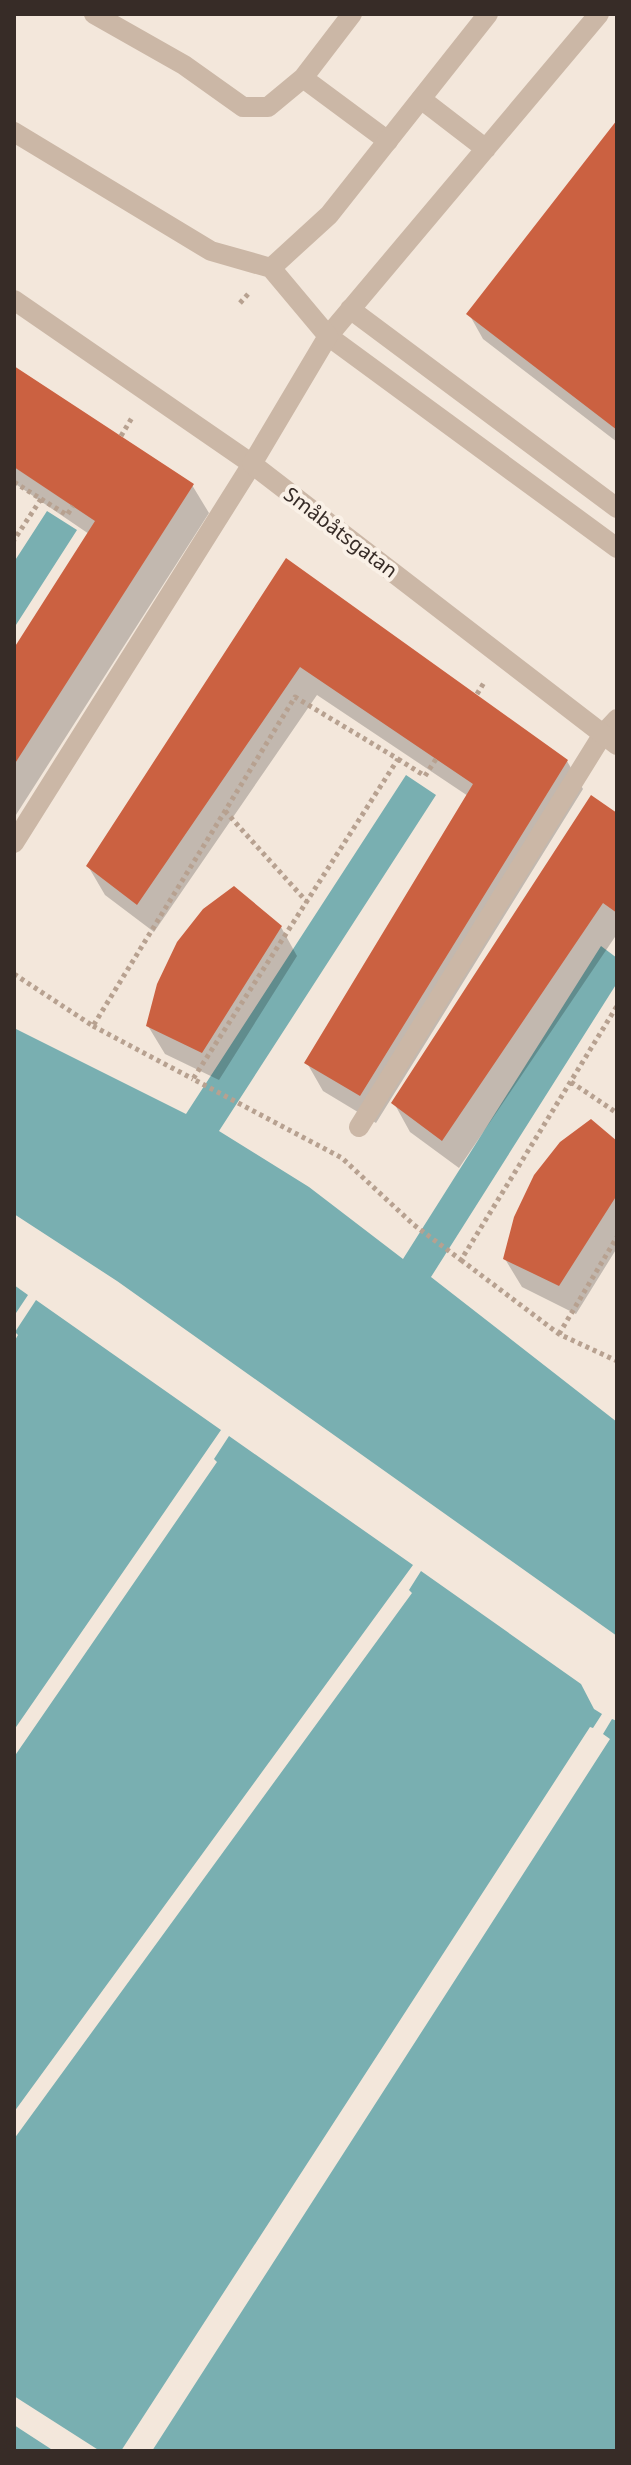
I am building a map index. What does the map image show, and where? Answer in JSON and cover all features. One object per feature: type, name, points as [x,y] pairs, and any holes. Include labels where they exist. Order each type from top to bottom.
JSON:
[{"type":"street","points":[[94,14],[184,65],[243,107],[268,107],[303,78],[352,14]]},
{"type":"street","points":[[271,268],[329,215],[488,14]]},
{"type":"street","points":[[14,843],[252,464],[328,336],[599,14]]},
{"type":"street","points":[[303,78],[388,141]]},
{"type":"street","points":[[421,99],[486,149]]},
{"type":"street","points":[[14,132],[211,251],[271,268],[328,336],[617,548]]},
{"type":"street","name":"Småbåtsgatan","points":[[14,300],[252,464],[612,732]]},
{"type":"street","points":[[350,309],[617,508]]},
{"type":"street","points":[[359,1127],[612,732]]},
{"type":"path","points":[[14,482],[67,515],[73,506]]},
{"type":"path","points":[[14,540],[41,499]]},
{"type":"path","points":[[93,1026],[295,697],[425,776],[436,759]]},
{"type":"path","points":[[193,1079],[398,759]]},
{"type":"path","points":[[225,811],[307,902]]},
{"type":"path","points":[[14,974],[93,1026],[342,1158],[414,1225],[559,1334],[617,1361]]},
{"type":"path","points":[[461,1260],[617,1006]]},
{"type":"path","points":[[571,1082],[617,1113]]},
{"type":"path","points":[[559,1334],[617,1237]]},
{"type":"water","points":[[47,511],[77,530],[14,628],[14,562]]},
{"type":"water","points":[[406,775],[436,795],[219,1131],[309,1187],[403,1259],[601,946],[617,958],[617,983],[431,1277],[617,1422],[617,2451],[14,2451],[14,1028],[186,1114]]},
{"type":"pier","points":[[14,1214],[117,1281],[617,1636],[617,1721],[612,1719],[603,1734],[610,1739],[152,2451],[121,2451],[590,1727],[593,1728],[602,1714],[594,1709],[581,1684],[421,1571],[409,1590],[412,1593],[14,2139],[14,2112],[413,1565],[229,1436],[214,1459],[217,1462],[14,1757],[14,1730],[221,1430],[36,1300],[15,1332],[18,1335],[14,1342],[14,1316],[28,1295],[14,1285]]},
{"type":"pier","points":[[14,2396],[100,2451],[54,2451],[14,2425]]},
{"type":"building","points":[[617,120],[617,430],[466,314]]},
{"type":"building","points":[[14,366],[194,484],[14,765],[14,648],[95,521],[14,467]]},
{"type":"building","points":[[286,558],[568,760],[360,1096],[304,1063],[473,784],[300,667],[137,905],[86,866]]},
{"type":"building","points":[[591,795],[617,813],[617,913],[603,903],[442,1141],[391,1103]]},
{"type":"building","points":[[234,886],[282,926],[202,1053],[146,1026],[157,984],[177,942],[203,909]]},
{"type":"building","points":[[591,1119],[617,1141],[617,1195],[559,1286],[503,1259],[514,1217],[534,1175],[560,1142]]}]
